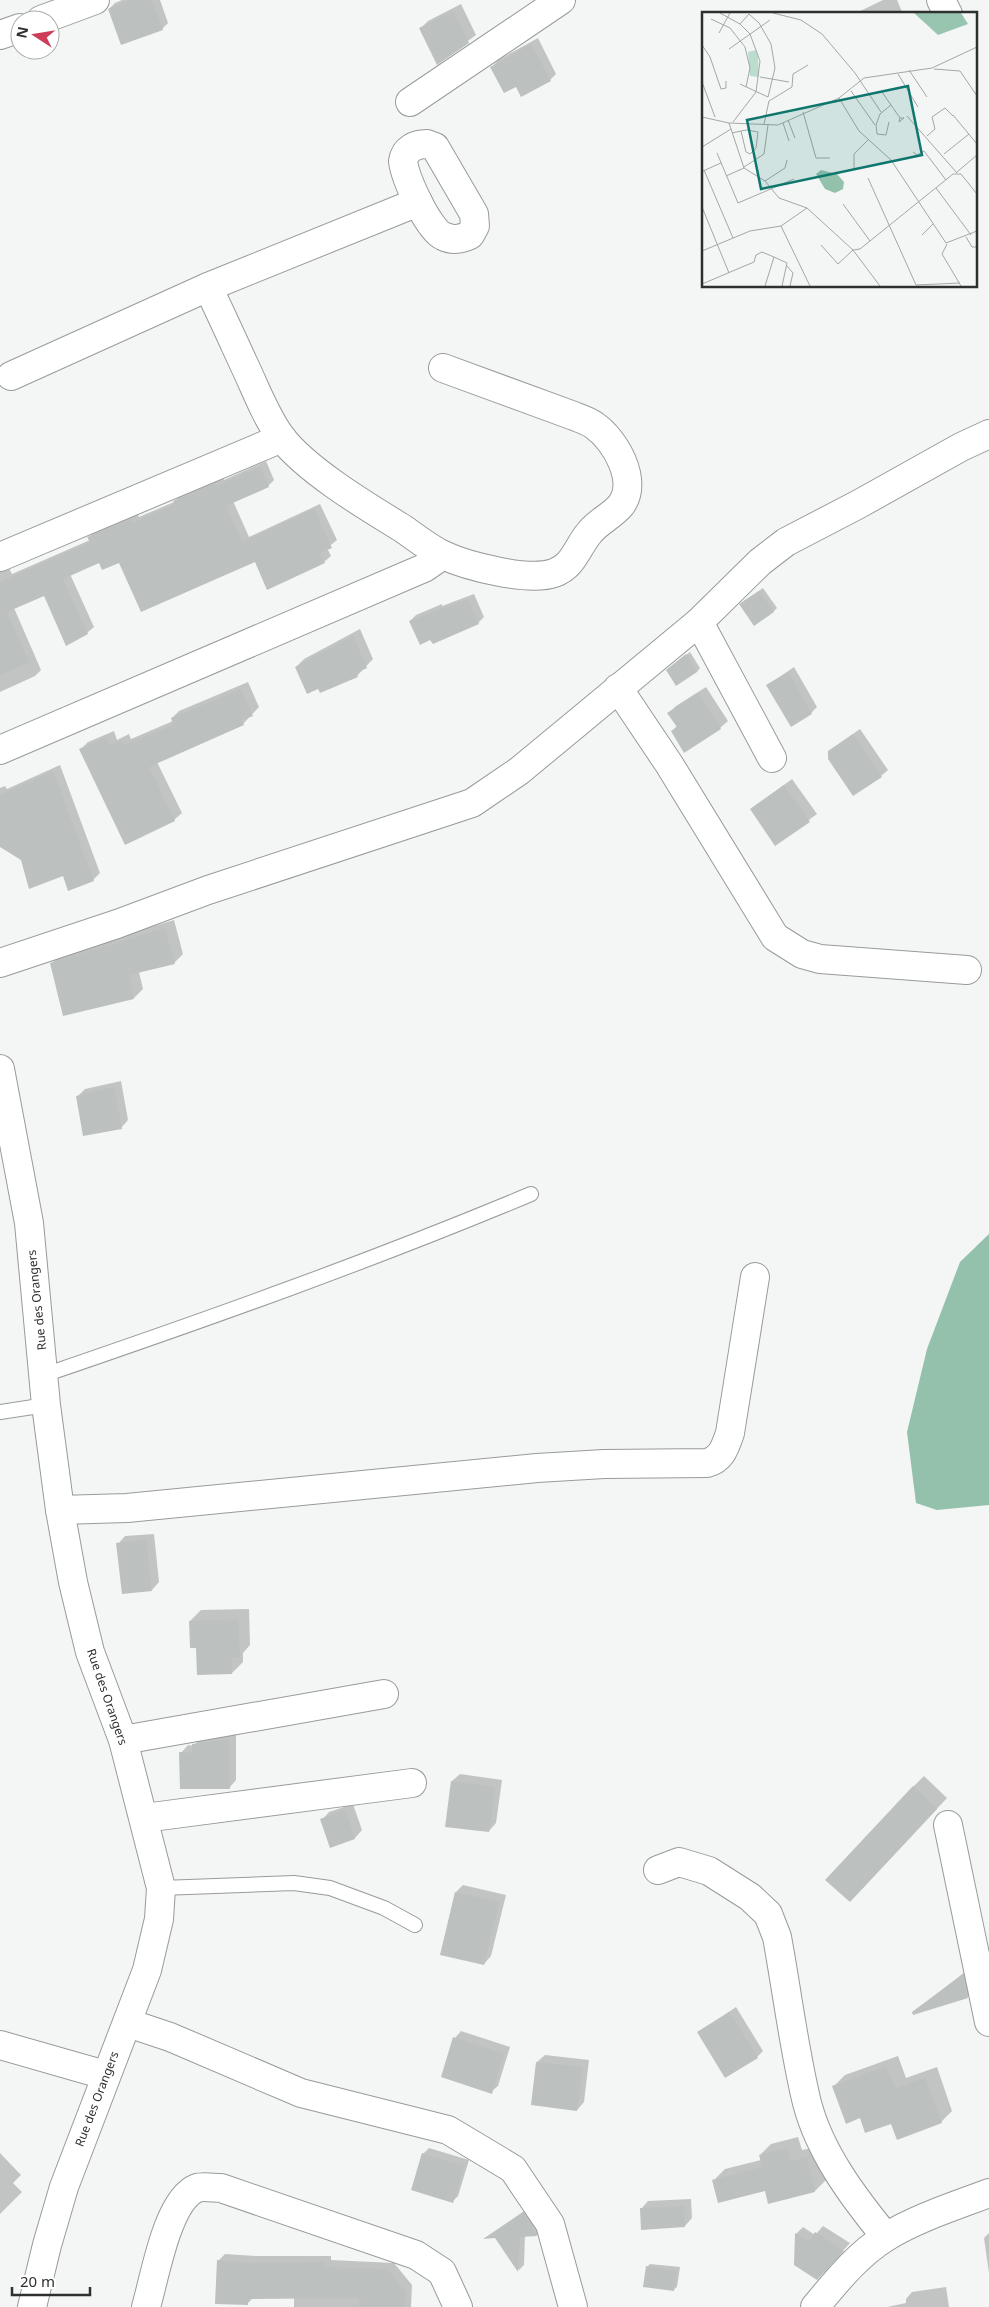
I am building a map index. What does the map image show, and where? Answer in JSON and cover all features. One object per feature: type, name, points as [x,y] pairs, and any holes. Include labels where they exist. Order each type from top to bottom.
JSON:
[{"type":"street","points":[[60,13],[95,0]]},
{"type":"street","points":[[410,102],[561,0]]},
{"type":"street","points":[[941,0],[947,12]]},
{"type":"street","points":[[11,376],[208,288],[418,202]]},
{"type":"street","points":[[208,288],[267,415],[282,438],[300,458],[368,507],[443,555],[496,572],[538,575],[552,574],[566,568],[588,534],[599,521],[614,512],[627,495],[627,482],[622,463],[612,444],[594,426],[574,416],[443,368]]},
{"type":"street","points":[[0,962],[117,924],[208,890],[472,803],[519,771],[699,622],[760,562],[786,542],[961,447],[989,434]]},
{"type":"street","points":[[0,557],[282,438]]},
{"type":"street","points":[[0,750],[424,568],[443,555]]},
{"type":"street","points":[[699,622],[772,758]]},
{"type":"street","points":[[618,688],[669,764],[775,936],[802,954],[820,960],[967,970]]},
{"type":"street","name":"Rue des Orangers","points":[[0,1069],[29,1224],[46,1405],[60,1510],[73,1582],[90,1652],[123,1740],[161,1888],[159,1918],[147,1970],[128,2023],[105,2074],[64,2187],[32,2307]]},
{"type":"street","points":[[60,1510],[137,1508],[537,1468],[604,1464],[707,1463],[717,1460],[730,1433],[755,1277]]},
{"type":"street","points":[[123,1740],[384,1694]]},
{"type":"street","points":[[144,1818],[412,1783]]},
{"type":"street","points":[[948,1825],[989,2022]]},
{"type":"street","points":[[658,1870],[679,1862],[694,1865],[730,1883],[768,1914],[777,1937],[808,2104],[820,2135],[839,2173],[862,2208],[886,2237]]},
{"type":"street","points":[[128,2023],[170,2036],[301,2092],[448,2130],[513,2169],[550,2224],[573,2307]]},
{"type":"street","points":[[0,2045],[105,2074]]},
{"type":"street","points":[[146,2307],[170,2220],[183,2197],[198,2187],[220,2188],[416,2255],[442,2272],[458,2307]]},
{"type":"street","points":[[814,2307],[853,2263],[886,2237],[932,2215],[989,2193]]},
{"type":"lane","points":[[44,1375],[223,1314],[424,1239],[531,1194]]},
{"type":"lane","points":[[0,1412],[46,1405]]},
{"type":"lane","points":[[161,1888],[294,1883],[339,1892],[384,1908],[415,1925]]},
{"type":"shaded area","points":[[989,1234],[989,1505],[937,1510],[916,1503],[907,1432],[927,1349],[960,1262]]},
{"type":"building","points":[[128,0],[152,0],[163,30],[121,45],[108,9]]},
{"type":"building","points":[[453,11],[469,43],[437,65],[419,28]]},
{"type":"building","points":[[531,44],[551,81],[521,97],[516,87],[504,93],[490,67]]},
{"type":"building","points":[[260,467],[269,487],[226,506],[242,542],[314,509],[332,548],[320,553],[325,563],[267,590],[255,562],[141,612],[119,563],[102,570],[99,563],[63,579],[88,634],[66,646],[44,596],[7,612],[29,662],[0,675],[0,582],[90,542],[87,537],[131,519],[132,523],[175,504],[173,501]]},
{"type":"building","points":[[759,591],[774,612],[754,626],[739,604]]},
{"type":"building","points":[[468,599],[479,624],[433,644],[430,640],[420,645],[409,621]]},
{"type":"building","points":[[353,636],[367,668],[356,673],[358,677],[320,693],[318,689],[307,694],[295,667]]},
{"type":"building","points":[[686,654],[697,672],[676,686],[666,670]]},
{"type":"building","points":[[788,672],[812,714],[791,727],[766,685]]},
{"type":"building","points":[[241,689],[253,716],[242,720],[244,725],[149,767],[175,821],[125,845],[79,749],[106,737],[110,746],[121,740],[124,745],[173,725],[171,718]]},
{"type":"building","points":[[698,693],[721,729],[684,753],[671,731],[677,727],[667,713]]},
{"type":"building","points":[[853,734],[882,777],[853,796],[828,759],[828,751]]},
{"type":"building","points":[[53,771],[94,881],[68,891],[63,876],[29,889],[21,860],[0,847],[0,795]]},
{"type":"building","points":[[784,785],[810,822],[775,846],[750,809]]},
{"type":"building","points":[[165,928],[175,964],[129,975],[134,999],[63,1016],[50,963]]},
{"type":"building","points":[[114,1087],[122,1129],[83,1136],[76,1096]]},
{"type":"building","points":[[146,1540],[152,1591],[122,1594],[116,1543]]},
{"type":"building","points":[[238,1619],[240,1658],[232,1658],[232,1674],[197,1675],[196,1648],[190,1648],[189,1621]]},
{"type":"building","points":[[229,1739],[230,1789],[180,1789],[179,1752],[192,1753],[192,1744]]},
{"type":"building","points":[[451,1781],[495,1787],[489,1832],[445,1827]]},
{"type":"building","points":[[913,1786],[937,1809],[850,1902],[825,1880]]},
{"type":"building","points":[[345,1810],[355,1839],[330,1848],[320,1819]]},
{"type":"building","points":[[455,1892],[499,1902],[484,1965],[440,1955]]},
{"type":"building","points":[[963,1974],[968,1998],[913,2015],[912,2012]]},
{"type":"building","points":[[729,2012],[758,2058],[725,2078],[697,2032]]},
{"type":"building","points":[[453,2037],[504,2054],[492,2094],[441,2077]]},
{"type":"building","points":[[536,2062],[583,2067],[577,2111],[531,2105]]},
{"type":"building","points":[[886,2066],[895,2088],[925,2078],[942,2123],[897,2140],[891,2124],[865,2133],[860,2118],[846,2124],[832,2086]]},
{"type":"building","points":[[788,2148],[791,2161],[807,2157],[815,2192],[768,2204],[765,2191],[718,2203],[712,2180],[762,2167],[759,2155]]},
{"type":"building","points":[[422,2153],[464,2166],[453,2203],[411,2190]]},
{"type":"building","points":[[684,2206],[685,2227],[641,2230],[640,2208]]},
{"type":"building","points":[[523,2212],[537,2236],[520,2237],[518,2272],[495,2238],[483,2239]]},
{"type":"building","points":[[815,2232],[844,2251],[817,2280],[794,2265],[795,2233],[809,2242]]},
{"type":"building","points":[[217,2260],[249,2263],[325,2262],[325,2267],[387,2269],[406,2292],[405,2307],[359,2307],[359,2298],[248,2299],[248,2305],[215,2304]]},
{"type":"building","points":[[646,2266],[677,2271],[674,2291],[643,2287]]}]
